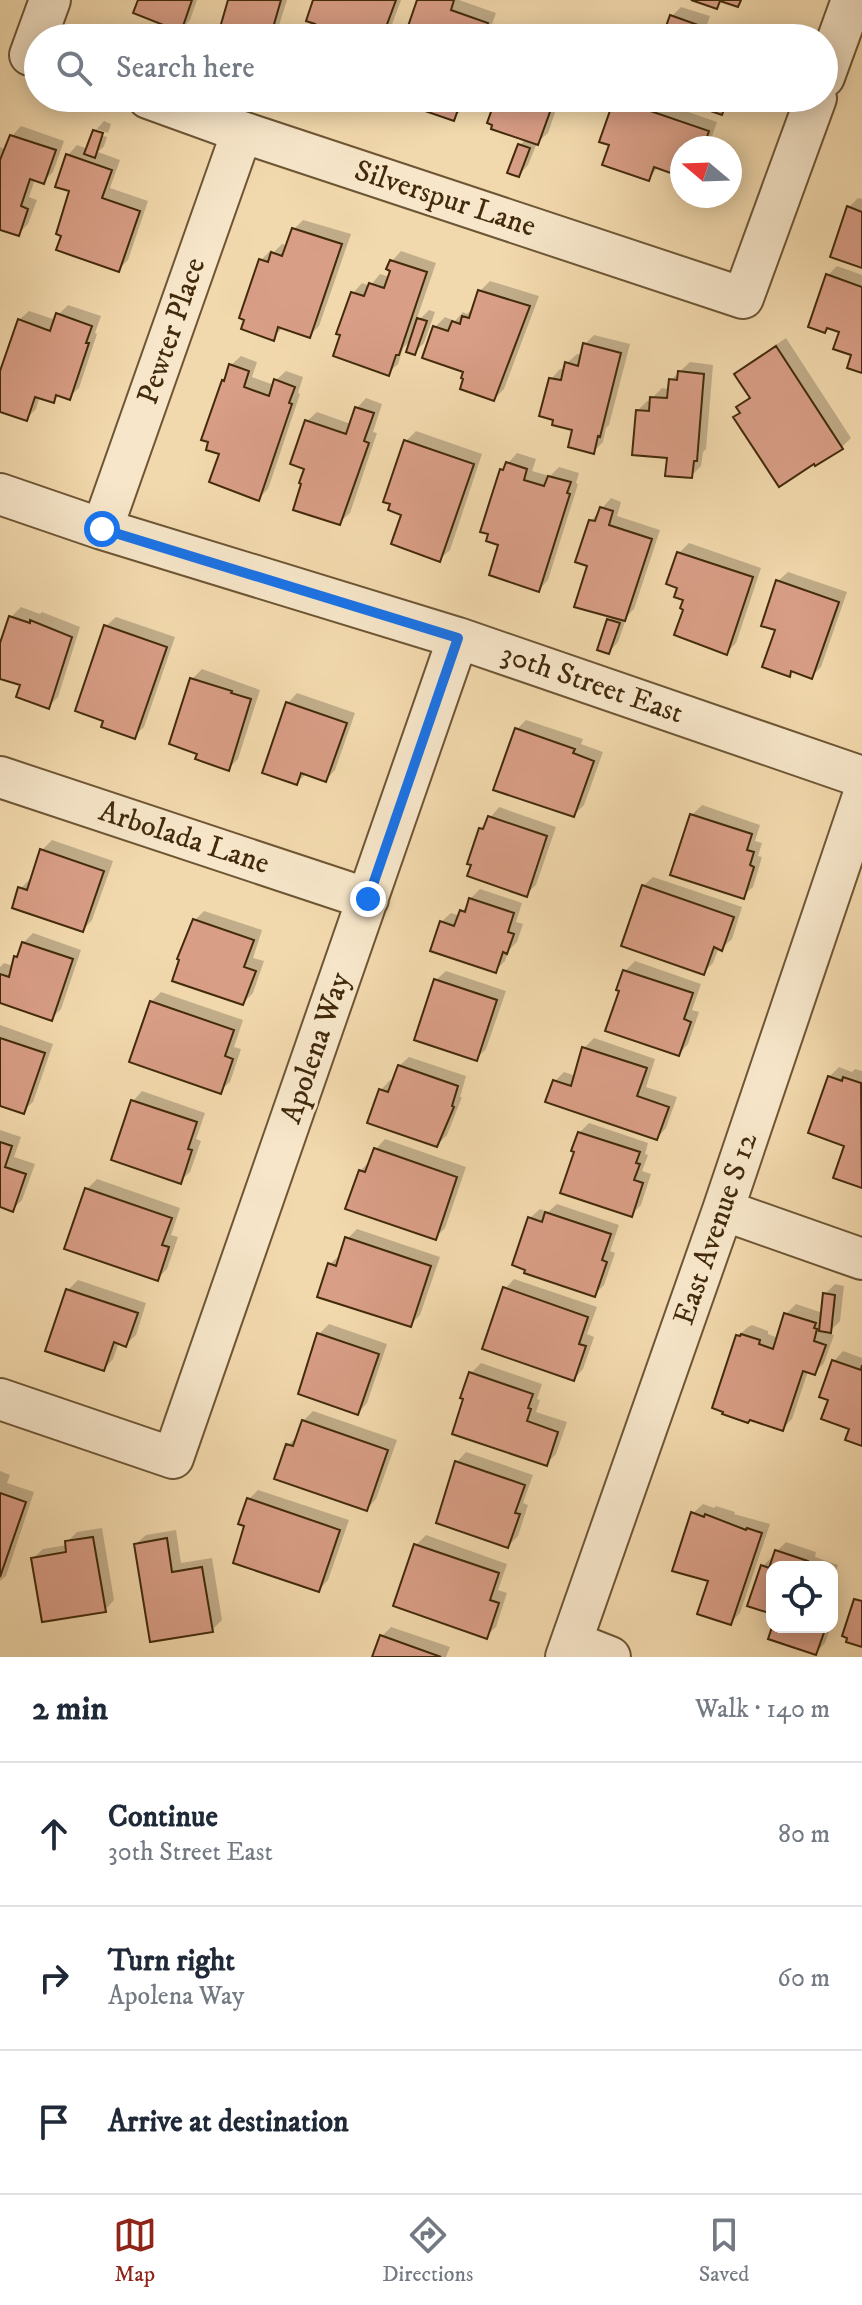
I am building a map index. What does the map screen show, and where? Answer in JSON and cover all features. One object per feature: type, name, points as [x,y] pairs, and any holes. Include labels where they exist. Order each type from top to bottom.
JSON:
[{"type":"street","points":[[38,24],[50,0]]},
{"type":"street","points":[[838,38],[852,0]]},
{"type":"street","name":"Silverspur Lane","points":[[187,112],[743,298],[811,112]]},
{"type":"street","name":"Pewter Place","points":[[102,529],[242,132]]},
{"type":"street","name":"30th Street East","points":[[0,494],[102,529],[458,638],[862,777]]},
{"type":"street","name":"Apolena Way","points":[[0,1399],[173,1458],[458,638]]},
{"type":"street","name":"Arbolada Lane","points":[[0,777],[368,899]]},
{"type":"street","name":"East Avenue S 12","points":[[569,1649],[723,1210],[862,799]]},
{"type":"street","points":[[723,1210],[862,1259]]},
{"type":"street","points":[[569,1649],[610,1657]]},
{"type":"building","points":[[138,0],[192,0],[184,24],[161,24],[133,13]]},
{"type":"building","points":[[228,0],[281,0],[274,24],[221,24]]},
{"type":"building","points":[[313,0],[396,0],[387,24],[315,24],[306,21]]},
{"type":"building","points":[[417,0],[454,0],[451,10],[488,23],[488,24],[409,24]]},
{"type":"building","points":[[691,0],[741,0],[738,7],[720,1],[717,9]]},
{"type":"building","points":[[670,15],[695,24],[667,24]]},
{"type":"building","points":[[428,112],[457,112],[454,121]]},
{"type":"building","points":[[491,112],[550,112],[538,145],[491,129],[492,125],[487,123]]},
{"type":"building","points":[[610,112],[653,112],[709,131],[707,136],[670,136],[670,173],[654,167],[649,181],[602,165],[609,145],[599,142]]},
{"type":"building","points":[[93,130],[103,133],[95,158],[84,154]]},
{"type":"building","points":[[10,135],[56,150],[44,184],[30,179],[21,206],[28,209],[19,236],[0,230],[0,160]]},
{"type":"building","points":[[518,144],[530,148],[519,177],[507,173]]},
{"type":"building","points":[[66,154],[112,170],[102,198],[140,211],[119,272],[56,250],[61,236],[56,234],[69,191],[55,187]]},
{"type":"building","points":[[847,206],[862,212],[862,268],[830,257]]},
{"type":"building","points":[[292,228],[342,244],[310,338],[278,327],[274,341],[241,329],[244,320],[239,318],[259,259],[268,262],[271,252],[282,256]]},
{"type":"building","points":[[390,260],[427,272],[389,376],[333,356],[340,335],[336,334],[351,292],[364,296],[369,283],[384,288]]},
{"type":"building","points":[[826,274],[862,287],[862,373],[847,368],[851,355],[833,349],[839,332],[827,328],[825,333],[808,327]]},
{"type":"building","points":[[478,290],[530,306],[494,401],[460,389],[463,372],[422,358],[433,326],[448,331],[452,321],[460,324],[462,316],[469,318]]},
{"type":"building","points":[[56,313],[92,326],[70,400],[56,395],[54,403],[35,397],[27,421],[0,412],[0,371],[18,319],[50,331]]},
{"type":"building","points":[[417,318],[427,321],[415,355],[406,352]]},
{"type":"building","points":[[583,343],[621,353],[594,454],[568,447],[572,430],[552,425],[553,420],[539,416],[549,378],[561,380],[565,362],[578,366]]},
{"type":"building","points":[[776,346],[843,449],[779,487],[733,417],[740,413],[736,407],[750,398],[734,374]]},
{"type":"building","points":[[229,364],[249,371],[244,387],[269,396],[274,379],[295,387],[259,501],[209,482],[219,454],[206,450],[208,442],[201,440]]},
{"type":"building","points":[[678,371],[704,374],[697,461],[694,461],[692,478],[665,476],[667,458],[632,455],[636,410],[649,411],[650,397],[667,398],[669,379],[677,380]]},
{"type":"building","points":[[355,407],[374,413],[364,441],[369,443],[340,525],[293,510],[304,469],[290,464],[305,420],[346,434]]},
{"type":"building","points":[[404,440],[474,464],[440,562],[391,544],[401,515],[388,510],[390,504],[383,502]]},
{"type":"building","points":[[506,462],[527,469],[524,480],[544,486],[548,476],[571,482],[539,592],[489,575],[498,545],[486,541],[488,534],[480,532],[500,469],[503,470]]},
{"type":"building","points":[[600,507],[613,511],[609,525],[652,539],[625,621],[574,607],[587,566],[575,562],[589,520],[595,521]]},
{"type":"building","points":[[677,552],[753,577],[727,655],[674,635],[683,610],[680,608],[683,600],[674,597],[677,588],[666,584]]},
{"type":"building","points":[[776,580],[839,602],[812,679],[791,671],[790,677],[762,667],[775,630],[761,626]]},
{"type":"building","points":[[9,616],[30,623],[30,620],[72,637],[49,709],[16,697],[20,685],[0,679],[0,643]]},
{"type":"building","points":[[607,619],[620,623],[609,654],[597,650]]},
{"type":"building","points":[[104,625],[167,647],[135,739],[101,727],[103,721],[75,711]]},
{"type":"building","points":[[190,678],[251,699],[229,771],[195,759],[197,754],[169,744]]},
{"type":"building","points":[[286,702],[347,723],[326,782],[301,773],[297,785],[262,773]]},
{"type":"building","points":[[515,728],[575,749],[573,753],[594,761],[574,817],[493,790]]},
{"type":"building","points":[[690,814],[752,834],[747,850],[754,852],[750,865],[754,867],[744,899],[670,875]]},
{"type":"building","points":[[488,816],[547,836],[527,897],[467,876],[471,865],[467,864],[479,828],[483,829]]},
{"type":"building","points":[[40,849],[104,871],[83,932],[12,908],[18,887],[27,890]]},
{"type":"building","points":[[642,885],[734,917],[722,951],[714,947],[704,975],[621,946]]},
{"type":"building","points":[[469,898],[514,913],[508,932],[514,934],[507,954],[503,952],[496,973],[430,951],[440,921],[454,926],[460,910],[465,912]]},
{"type":"building","points":[[193,919],[254,940],[244,967],[256,971],[243,1005],[172,981]]},
{"type":"building","points":[[22,942],[73,959],[52,1021],[0,1003],[0,974],[9,977],[14,956],[17,957]]},
{"type":"building","points":[[623,970],[693,993],[684,1019],[691,1022],[679,1056],[605,1031]]},
{"type":"building","points":[[434,979],[497,1000],[477,1061],[414,1040]]},
{"type":"building","points":[[150,1001],[234,1030],[225,1056],[233,1059],[221,1094],[129,1062]]},
{"type":"building","points":[[0,1038],[45,1053],[24,1114],[0,1106]]},
{"type":"building","points":[[582,1047],[647,1068],[637,1096],[669,1107],[657,1140],[545,1102],[553,1080],[571,1086]]},
{"type":"building","points":[[398,1065],[458,1086],[454,1107],[437,1147],[367,1123],[379,1089],[388,1092]]},
{"type":"building","points":[[828,1076],[861,1083],[862,1188],[833,1178],[844,1146],[808,1133]]},
{"type":"building","points":[[131,1100],[197,1122],[181,1184],[111,1160]]},
{"type":"building","points":[[578,1132],[640,1152],[636,1163],[640,1164],[634,1180],[643,1183],[632,1217],[560,1193]]},
{"type":"building","points":[[0,1142],[12,1146],[5,1167],[26,1174],[13,1212],[0,1207]]},
{"type":"building","points":[[374,1148],[457,1177],[436,1240],[345,1209],[359,1170],[365,1172]]},
{"type":"building","points":[[85,1188],[172,1218],[162,1245],[169,1247],[158,1281],[64,1249]]},
{"type":"building","points":[[545,1212],[611,1234],[602,1260],[607,1262],[595,1297],[524,1273],[525,1270],[512,1265],[528,1217],[542,1222]]},
{"type":"building","points":[[345,1237],[431,1266],[411,1327],[317,1297],[328,1263],[336,1266]]},
{"type":"building","points":[[503,1287],[588,1317],[579,1344],[586,1346],[574,1381],[482,1349]]},
{"type":"building","points":[[66,1289],[138,1313],[126,1347],[114,1342],[104,1371],[45,1351]]},
{"type":"building","points":[[823,1293],[835,1295],[831,1333],[819,1331]]},
{"type":"building","points":[[784,1313],[816,1323],[814,1341],[826,1345],[815,1375],[803,1371],[783,1431],[750,1420],[748,1423],[712,1408],[736,1335],[760,1340],[759,1344],[773,1349]]},
{"type":"building","points":[[317,1333],[379,1354],[358,1415],[298,1394]]},
{"type":"building","points":[[832,1360],[861,1370],[862,1365],[862,1446],[845,1440],[849,1429],[821,1419],[828,1400],[819,1397]]},
{"type":"building","points":[[469,1372],[533,1394],[527,1421],[558,1432],[547,1466],[452,1434]]},
{"type":"building","points":[[302,1420],[388,1450],[367,1511],[274,1479],[286,1444],[293,1446]]},
{"type":"building","points":[[455,1461],[525,1485],[515,1513],[520,1514],[508,1548],[436,1523]]},
{"type":"building","points":[[0,1493],[26,1502],[0,1577]]},
{"type":"building","points":[[247,1498],[340,1530],[319,1592],[233,1563],[244,1526],[238,1524]]},
{"type":"building","points":[[691,1512],[762,1533],[731,1625],[697,1614],[708,1581],[672,1571]]},
{"type":"building","points":[[93,1537],[106,1612],[42,1622],[31,1558],[66,1552],[65,1541]]},
{"type":"building","points":[[167,1538],[172,1572],[202,1567],[213,1632],[150,1642],[134,1544]]},
{"type":"building","points":[[414,1544],[499,1573],[490,1600],[499,1603],[487,1639],[393,1606]]},
{"type":"building","points":[[775,1550],[808,1561],[771,1561]]},
{"type":"building","points":[[761,1565],[766,1567],[766,1612],[747,1606]]},
{"type":"building","points":[[854,1599],[862,1601],[862,1647],[846,1642],[847,1638],[842,1636]]},
{"type":"building","points":[[770,1633],[824,1633],[816,1655],[768,1639]]},
{"type":"building","points":[[380,1635],[441,1657],[372,1657]]},
{"type":"route","points":[[102,529],[458,638],[368,899]]}]
